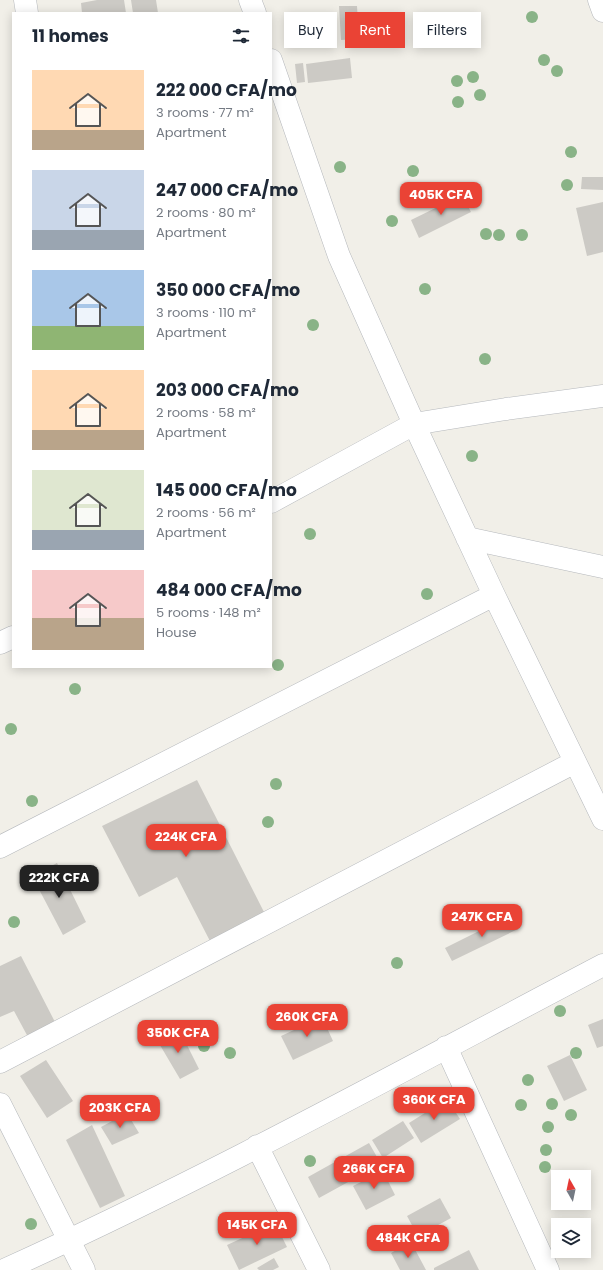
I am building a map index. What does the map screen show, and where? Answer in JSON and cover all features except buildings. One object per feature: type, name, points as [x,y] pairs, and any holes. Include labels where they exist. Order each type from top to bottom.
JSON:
[{"type":"street","points":[[25,0],[27,12]]},
{"type":"street","points":[[250,0],[255,12]]},
{"type":"street","points":[[599,0],[603,11]]},
{"type":"street","points":[[272,63],[339,256],[467,538],[603,820]]},
{"type":"street","points":[[272,501],[414,424],[506,409],[603,396]]},
{"type":"street","points":[[467,538],[603,567]]},
{"type":"street","points":[[0,847],[494,595]]},
{"type":"street","points":[[0,643],[12,637]]},
{"type":"street","points":[[0,1062],[576,762]]},
{"type":"street","points":[[4,1270],[69,1240],[257,1146],[603,965]]},
{"type":"street","points":[[446,1047],[548,1270]]},
{"type":"street","points":[[0,1104],[84,1270]]},
{"type":"street","points":[[257,1146],[318,1270]]}]
